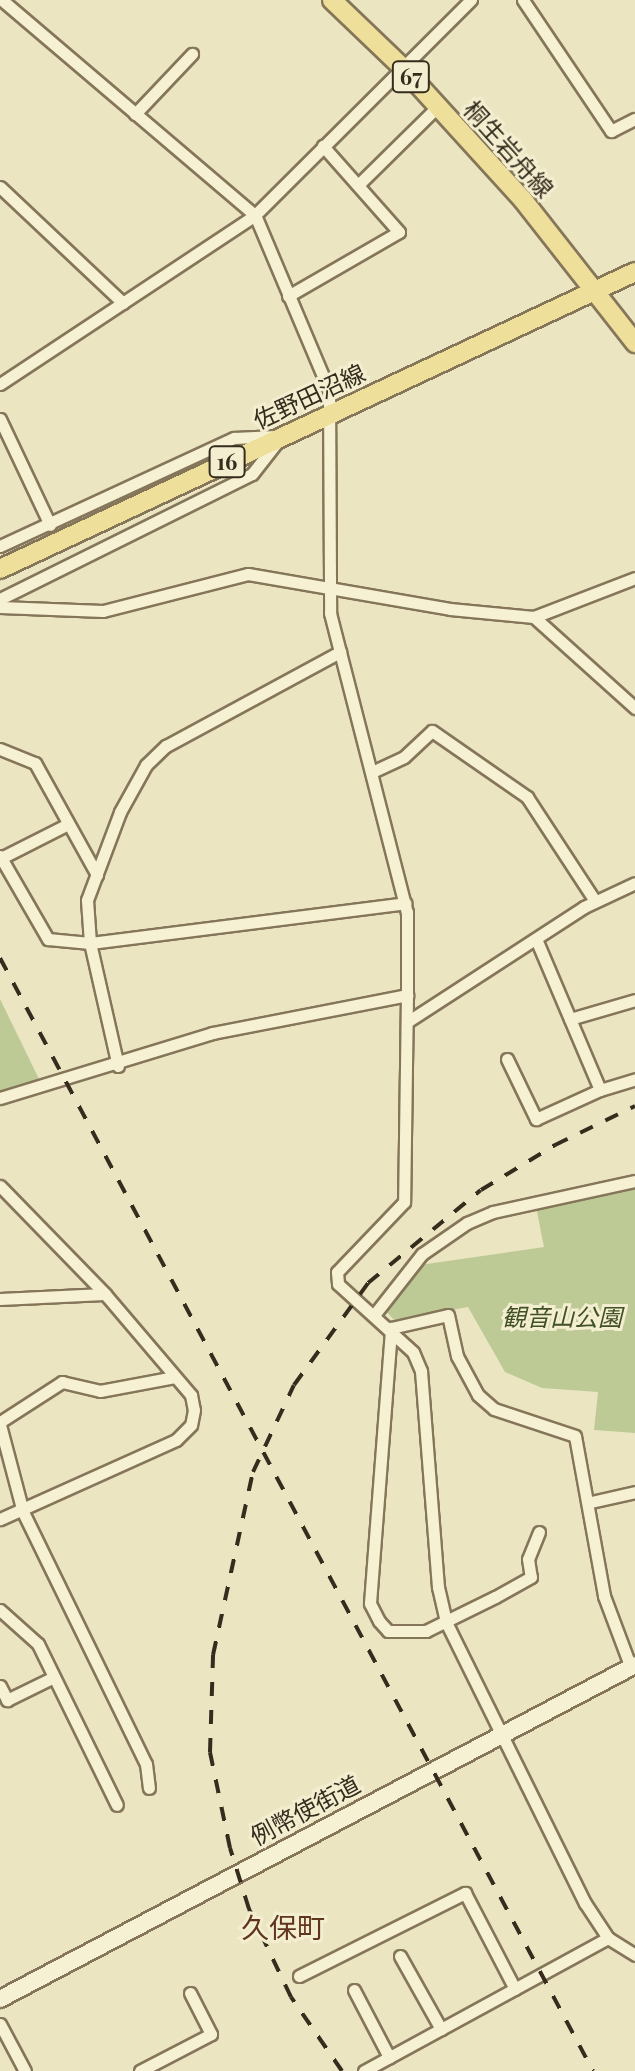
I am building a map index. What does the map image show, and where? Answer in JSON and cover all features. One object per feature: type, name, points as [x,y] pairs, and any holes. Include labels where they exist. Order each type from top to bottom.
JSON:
[{"type":"main road","name":"桐生岩舟線","points":[[332,0],[438,106],[597,291],[635,343]]},
{"type":"main road","name":"佐野田沼線","points":[[0,569],[635,272]]},
{"type":"street","points":[[2,0],[255,215],[329,390],[329,586],[340,652],[405,903],[407,995],[404,1202],[337,1272],[338,1284],[391,1328],[413,1352],[421,1371],[438,1587],[446,1622],[585,1903],[608,1938],[635,1955]]},
{"type":"street","points":[[0,384],[255,215],[471,0]]},
{"type":"street","points":[[523,0],[611,131],[635,119]]},
{"type":"street","points":[[135,114],[192,54]]},
{"type":"street","points":[[358,185],[438,106]]},
{"type":"street","points":[[288,296],[399,232],[323,146]]},
{"type":"street","points":[[0,187],[123,303]]},
{"type":"street","points":[[0,419],[50,525]]},
{"type":"street","points":[[0,546],[234,438],[281,436]]},
{"type":"street","points":[[0,599],[252,474],[281,436]]},
{"type":"street","points":[[0,607],[103,611],[160,601],[248,574],[450,609],[534,617],[635,578]]},
{"type":"street","points":[[534,617],[635,708]]},
{"type":"street","points":[[118,1066],[90,943],[87,900],[146,765],[166,746],[340,652]]},
{"type":"street","points":[[372,772],[404,757],[432,731],[527,797],[595,901]]},
{"type":"street","points":[[0,749],[35,763],[97,875]]},
{"type":"street","points":[[68,824],[1,857],[48,939],[90,943],[405,903]]},
{"type":"street","points":[[407,1022],[595,901],[635,883]]},
{"type":"street","points":[[536,939],[600,1090]]},
{"type":"street","points":[[0,1098],[118,1066],[212,1033],[407,995]]},
{"type":"street","points":[[570,1019],[635,1000]]},
{"type":"street","points":[[507,1059],[536,1119],[600,1090],[635,1079]]},
{"type":"street","points":[[374,1315],[422,1254],[467,1223],[493,1212],[635,1181]]},
{"type":"street","points":[[0,1186],[105,1294],[191,1395],[194,1410],[191,1425],[176,1440],[23,1512],[0,1519]]},
{"type":"street","points":[[0,1299],[105,1294]]},
{"type":"street","points":[[391,1328],[448,1315],[457,1356],[478,1395],[494,1409],[575,1436],[591,1502],[604,1596],[633,1666]]},
{"type":"street","points":[[391,1328],[370,1603],[388,1631],[426,1631],[531,1577],[528,1559],[539,1532]]},
{"type":"street","points":[[149,1788],[146,1764],[23,1512],[0,1424],[62,1382],[100,1391],[175,1377]]},
{"type":"street","points":[[591,1502],[635,1492]]},
{"type":"street","points":[[0,1610],[38,1644],[117,1805]]},
{"type":"street","name":"例幣使街道","points":[[0,1999],[633,1666]]},
{"type":"street","points":[[0,1686],[7,1700],[54,1677]]},
{"type":"street","points":[[299,1976],[465,1893],[515,1989]]},
{"type":"street","points":[[364,2071],[608,1938]]},
{"type":"street","points":[[400,1956],[441,2029]]},
{"type":"street","points":[[354,1990],[389,2057]]},
{"type":"street","points":[[140,2071],[211,2034],[190,1993]]},
{"type":"street","points":[[0,2024],[25,2071]]},
{"type":"green space","points":[[0,999],[40,1081],[0,1092]]},
{"type":"green space","name":"観音山公園","points":[[635,1188],[635,1433],[594,1430],[598,1392],[542,1388],[505,1372],[468,1307],[394,1320],[384,1309],[420,1265],[544,1247],[536,1207]]},
{"type":"railway","points":[[0,958],[593,2071]]},
{"type":"railway","points":[[342,2071],[291,1997],[249,1909],[230,1848],[210,1752],[213,1655],[253,1472],[294,1385],[368,1283],[481,1190],[555,1145],[635,1106]]},
{"type":"district","name":"久保町","points":[[283,1927]]}]
